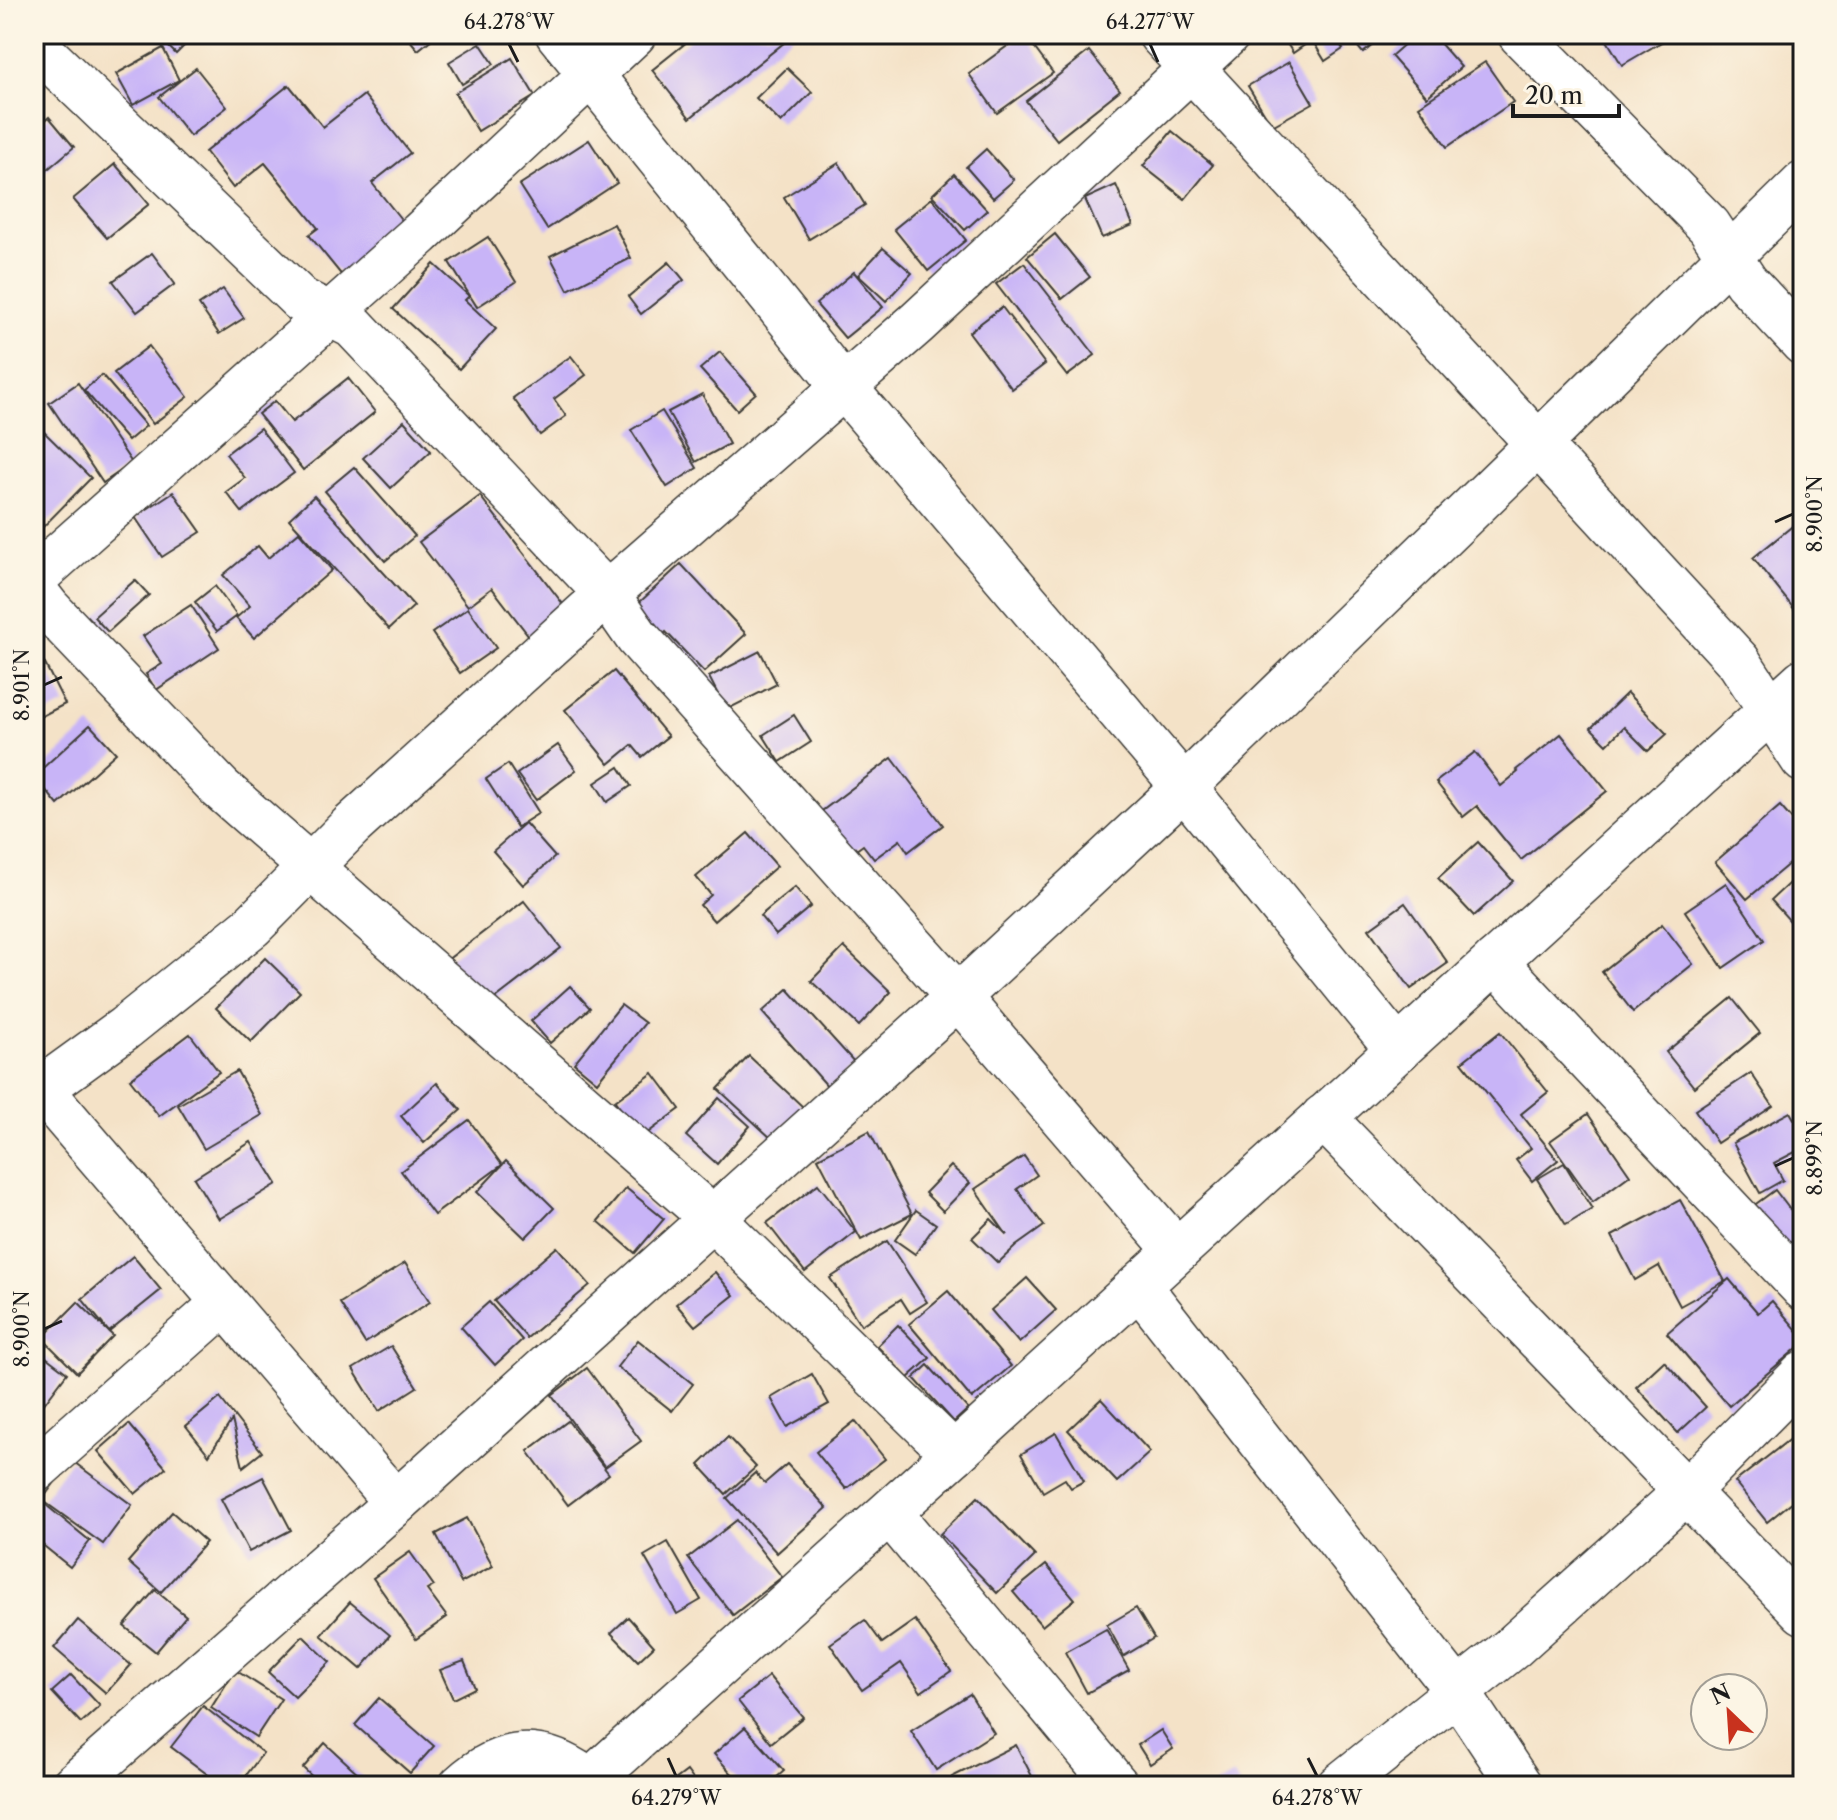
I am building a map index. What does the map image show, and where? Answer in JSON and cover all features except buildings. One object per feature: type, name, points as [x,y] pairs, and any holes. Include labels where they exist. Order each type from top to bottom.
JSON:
[{"type":"street","points":[[558,34],[844,387],[1184,787],[1398,1050]]},
{"type":"street","points":[[34,578],[330,314],[634,34]]},
{"type":"street","points":[[1160,34],[1739,662],[1803,760]]},
{"type":"street","points":[[396,1503],[36,1088],[125,1028],[252,926],[351,826],[607,594],[974,271],[1228,34]]},
{"type":"street","points":[[1520,34],[1709,226],[1746,282],[1803,343]]},
{"type":"street","points":[[34,44],[301,300],[353,326],[607,594],[637,637],[958,997],[1177,1251]]},
{"type":"street","points":[[73,1786],[396,1503],[958,997],[1184,787],[1803,184]]},
{"type":"street","points":[[34,590],[220,788],[712,1218],[954,1454]]},
{"type":"street","points":[[461,1786],[481,1768],[517,1755],[554,1759],[592,1783],[1803,681]]},
{"type":"street","points":[[1495,961],[1803,1288]]},
{"type":"street","points":[[1323,1117],[1803,1612]]},
{"type":"street","points":[[1139,1286],[1457,1691],[1520,1786]]},
{"type":"street","points":[[34,1471],[224,1303]]},
{"type":"street","points":[[1339,1786],[1512,1648],[1687,1491],[1803,1374]]},
{"type":"street","points":[[890,1513],[1117,1786]]}]
